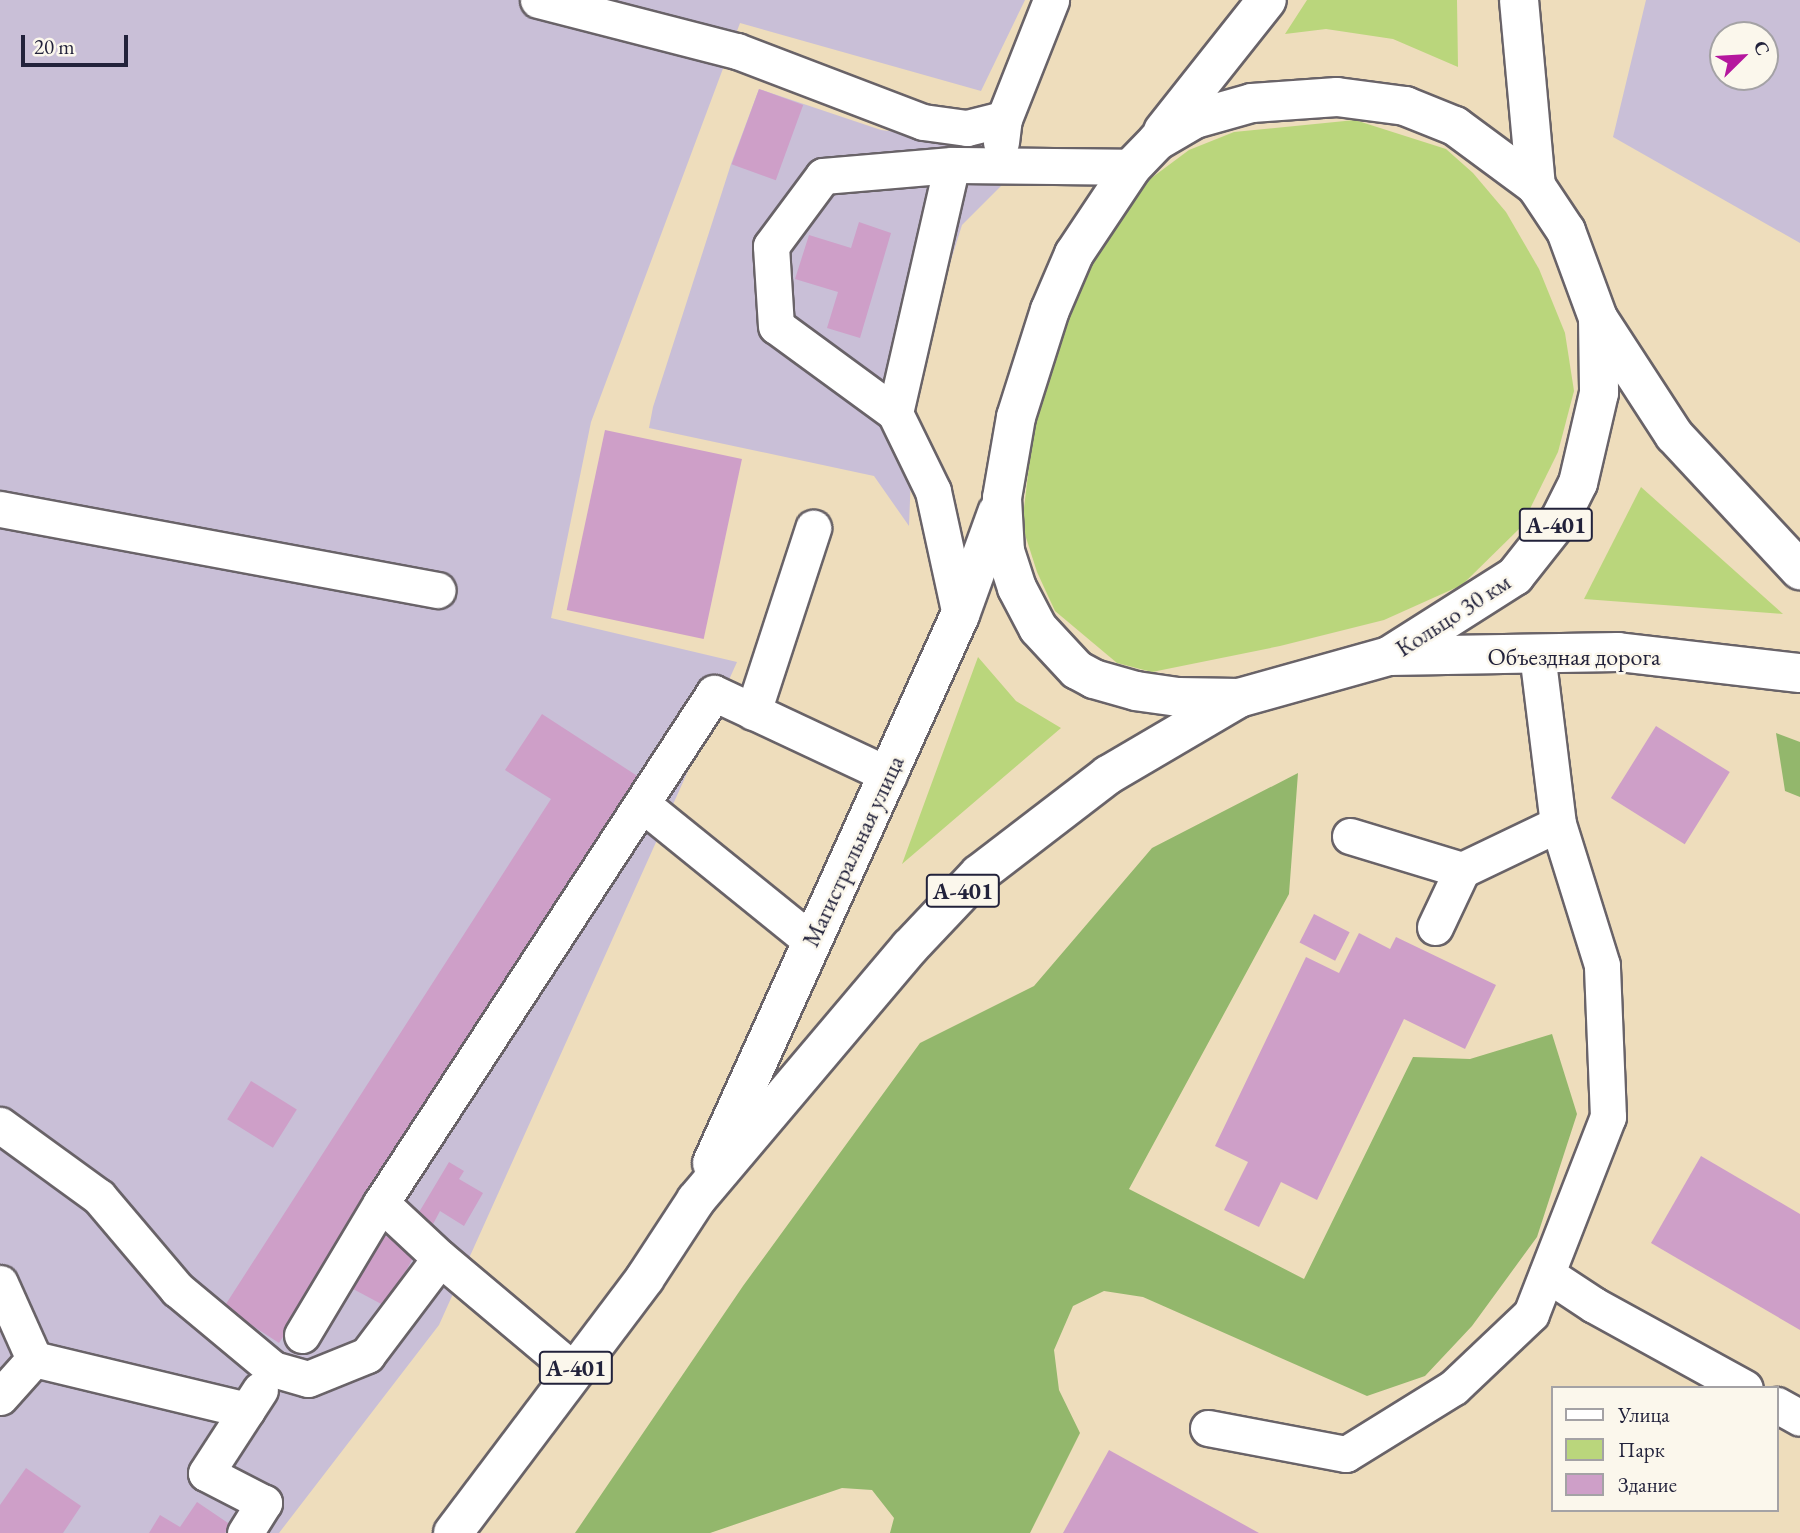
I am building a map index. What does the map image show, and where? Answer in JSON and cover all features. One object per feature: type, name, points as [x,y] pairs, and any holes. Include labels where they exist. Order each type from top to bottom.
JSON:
[{"type":"main road","points":[[1132,167],[1266,0]]},
{"type":"main road","points":[[1518,0],[1536,186]]},
{"type":"main road","name":"Кольцо 30 км","points":[[1336,97],[1405,106],[1455,126],[1536,186],[1566,231],[1598,318],[1599,393],[1578,483],[1560,519],[1515,576],[1389,656],[1239,698],[1178,697],[1136,691],[1094,679],[1077,670],[1038,628],[1017,588],[1005,552],[1002,498],[1016,417],[1050,310],[1074,254],[1132,167],[1157,141],[1195,120],[1252,103],[1336,97]]},
{"type":"main road","name":"А-401","points":[[1598,318],[1674,435],[1800,570]]},
{"type":"main road","name":"Магистральная улица","points":[[695,1200],[960,615],[1002,498]]},
{"type":"main road","name":"Объездная дорога","points":[[1389,656],[1618,652],[1800,673]]},
{"type":"main road","name":"Магистральная улица","points":[[453,1533],[645,1278],[695,1200],[910,947],[979,874],[1108,775],[1239,698]]},
{"type":"street","points":[[538,0],[737,51],[923,122],[967,128],[1004,119]]},
{"type":"street","points":[[999,166],[1004,119],[1052,0]]},
{"type":"street","points":[[960,615],[933,491],[895,413],[776,326],[771,246],[823,176],[952,165],[1132,167]]},
{"type":"street","points":[[895,413],[952,165]]},
{"type":"street","points":[[0,509],[438,590]]},
{"type":"street","points":[[753,712],[813,528]]},
{"type":"street","points":[[1208,1428],[1346,1454],[1454,1387],[1531,1314],[1608,1117],[1602,965],[1558,824],[1537,653]]},
{"type":"street","points":[[302,1335],[381,1203],[714,693],[888,775]]},
{"type":"street","points":[[642,804],[811,941]]},
{"type":"street","points":[[1435,927],[1462,870],[1558,824]]},
{"type":"street","points":[[1350,836],[1462,870]]},
{"type":"street","points":[[0,1125],[99,1197],[177,1289],[273,1369],[308,1379],[367,1355],[440,1258]]},
{"type":"street","points":[[381,1203],[440,1258],[574,1371]]},
{"type":"street","points":[[1547,1275],[1594,1305],[1741,1386]]},
{"type":"street","points":[[0,1283],[34,1359]]},
{"type":"street","points":[[34,1359],[247,1409]]},
{"type":"street","points":[[0,1397],[34,1359]]},
{"type":"street","points":[[245,1533],[264,1503],[206,1473],[273,1369]]},
{"type":"street","points":[[1779,1406],[1800,1418]]},
{"type":"shaded area","points":[[0,0],[1025,0],[981,91],[740,23],[591,422],[551,618],[737,662],[439,1325],[279,1533],[0,1533]]},
{"type":"shaded area","points":[[1646,0],[1800,0],[1800,243],[1613,137]]},
{"type":"shaded area","points":[[759,89],[881,130],[1037,150],[962,225],[915,375],[909,526],[874,476],[649,428],[653,407],[731,164]]},
{"type":"green space","points":[[1307,0],[1457,0],[1458,67],[1393,39],[1326,29],[1285,34]]},
{"type":"green space","points":[[1355,120],[1446,149],[1473,173],[1506,212],[1539,269],[1565,333],[1574,391],[1558,452],[1521,527],[1462,585],[1384,620],[1280,646],[1152,672],[1117,663],[1055,611],[1037,572],[1022,525],[1034,424],[1054,346],[1097,248],[1150,179],[1189,150],[1234,132]]},
{"type":"green space","points":[[1641,487],[1783,614],[1584,599]]},
{"type":"green space","points":[[978,657],[1016,701],[1061,728],[902,864]]},
{"type":"green space","points":[[1776,733],[1800,742],[1800,797],[1785,791]]},
{"type":"green space","points":[[1298,773],[1289,894],[1129,1189],[1304,1279],[1413,1057],[1470,1059],[1552,1034],[1577,1114],[1537,1237],[1472,1326],[1425,1376],[1367,1396],[1143,1297],[1104,1291],[1073,1306],[1054,1350],[1059,1390],[1080,1433],[1030,1533],[890,1533],[894,1518],[872,1490],[842,1488],[710,1533],[575,1533],[743,1286],[920,1043],[1034,986],[1152,848]]},
{"type":"building","points":[[759,89],[803,105],[776,180],[732,164]]},
{"type":"building","points":[[859,222],[891,233],[860,338],[827,328],[838,292],[795,279],[809,235],[851,248]]},
{"type":"building","points":[[605,430],[742,459],[704,639],[567,610]]},
{"type":"building","points":[[542,714],[642,779],[279,1343],[224,1307],[551,799],[505,770]]},
{"type":"building","points":[[1656,726],[1730,772],[1685,844],[1611,798]]},
{"type":"building","points":[[1314,914],[1350,932],[1335,961],[1299,943]]},
{"type":"building","points":[[1359,933],[1390,949],[1396,937],[1496,985],[1465,1049],[1404,1019],[1317,1200],[1281,1182],[1259,1227],[1224,1210],[1248,1162],[1215,1146],[1306,957],[1339,973]]},
{"type":"building","points":[[251,1081],[297,1110],[273,1148],[227,1119]]},
{"type":"building","points":[[1701,1156],[1800,1214],[1800,1330],[1651,1243]]},
{"type":"building","points":[[449,1162],[464,1171],[459,1179],[483,1193],[464,1226],[440,1211],[431,1228],[415,1219]]},
{"type":"building","points":[[378,1232],[416,1252],[387,1307],[349,1287]]},
{"type":"building","points":[[1109,1450],[1259,1533],[1063,1533]]},
{"type":"building","points":[[26,1468],[81,1506],[63,1533],[0,1533],[0,1505]]},
{"type":"building","points":[[197,1502],[231,1525],[225,1533],[149,1533],[160,1515],[180,1527]]}]
